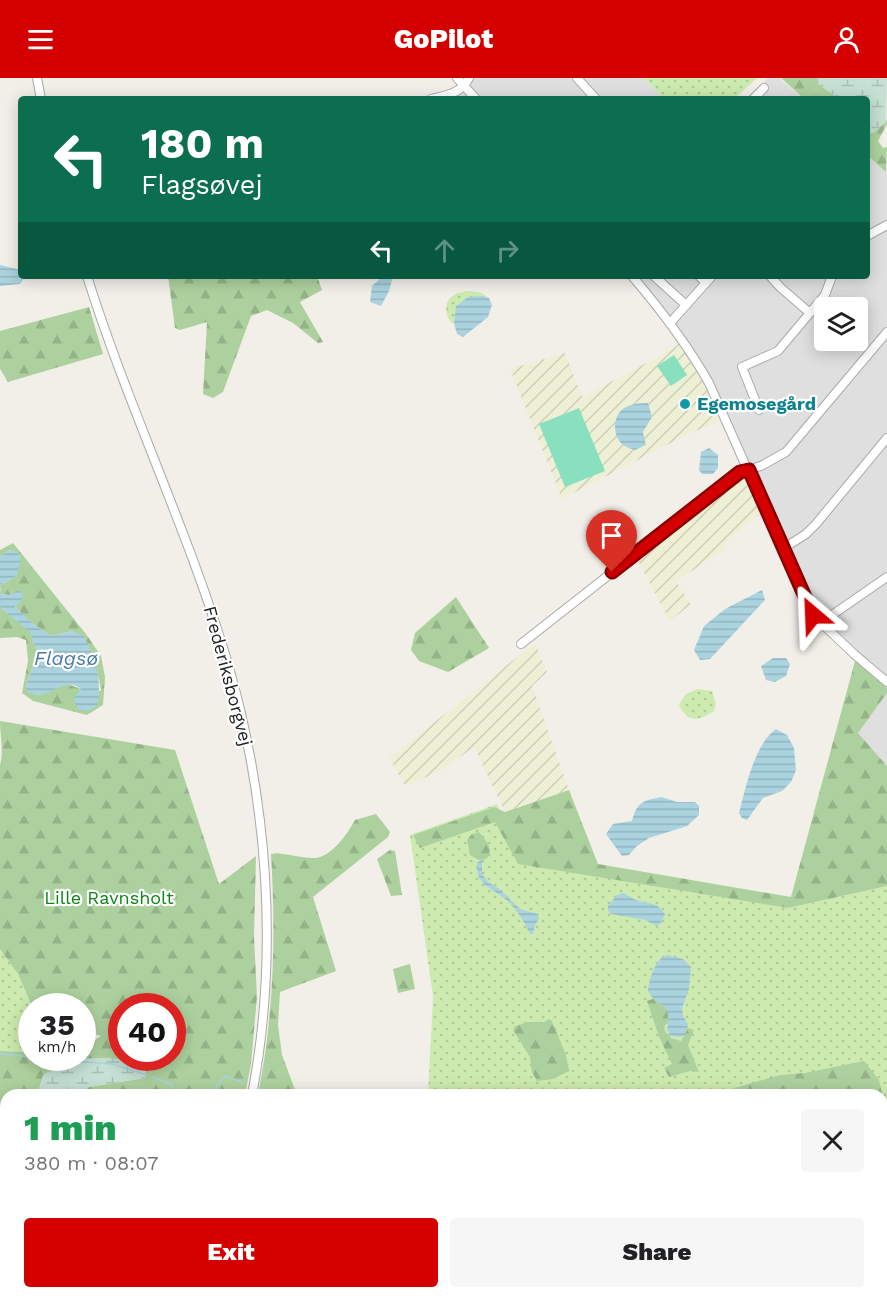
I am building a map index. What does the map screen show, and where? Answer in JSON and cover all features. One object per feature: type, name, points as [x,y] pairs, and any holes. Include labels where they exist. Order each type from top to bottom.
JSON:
[{"type":"street","points":[[37,78],[41,95]]},
{"type":"street","points":[[457,78],[466,82],[474,96]]},
{"type":"street","points":[[577,78],[593,96]]},
{"type":"street","points":[[445,96],[454,94],[466,82]]},
{"type":"street","points":[[756,96],[764,88]]},
{"type":"street","points":[[870,234],[887,225]]},
{"type":"street","name":"Frederiksborgvej","points":[[88,279],[116,361],[210,608],[228,664],[243,723],[261,832],[266,895],[263,1016],[253,1089]]},
{"type":"street","points":[[635,279],[671,322],[709,383],[809,608],[854,654],[887,682]]},
{"type":"street","points":[[657,279],[686,305]]},
{"type":"street","points":[[671,322],[709,279]]},
{"type":"street","points":[[772,279],[810,313]]},
{"type":"street","points":[[759,410],[742,367],[778,351],[825,296],[831,279]]},
{"type":"street","points":[[521,644],[740,472],[771,462],[786,452],[887,332]]},
{"type":"street","points":[[784,548],[806,534],[816,524],[887,438]]},
{"type":"street","points":[[822,622],[887,577]]},
{"type":"shaded area","points":[[470,78],[644,78],[661,96],[449,96],[459,94]]},
{"type":"shaded area","points":[[768,78],[779,78],[800,96],[749,96]]},
{"type":"shaded area","points":[[870,158],[887,172],[887,688],[855,661],[806,612],[707,384],[670,324],[632,279],[870,279]]},
{"type":"shaded area","points":[[887,693],[887,766],[858,733]]},
{"type":"green space","points":[[644,78],[757,78],[737,96],[661,96]]},
{"type":"green space","points":[[781,78],[818,78],[818,84],[836,96],[801,96]]},
{"type":"green space","points":[[818,78],[887,78],[886,122],[873,133],[870,132],[870,96],[836,96],[818,84]]},
{"type":"green space","points":[[887,120],[878,141],[883,148],[887,147],[886,172],[870,158],[870,132],[873,133]]},
{"type":"green space","points":[[168,279],[318,279],[322,290],[300,302],[323,342],[318,343],[293,323],[267,310],[251,316],[223,392],[213,398],[203,394],[207,322],[180,330],[175,328]]},
{"type":"green space","points":[[469,291],[482,293],[489,298],[482,296],[454,323],[455,325],[447,315],[446,306],[450,298],[456,294]]},
{"type":"green space","points":[[89,307],[103,354],[8,382],[0,369],[0,331]]},
{"type":"green space","points":[[681,342],[707,384],[723,420],[686,435],[562,499],[510,369],[565,353],[582,397]]},
{"type":"green space","points":[[674,355],[687,375],[671,386],[657,366]]},
{"type":"green space","points":[[579,408],[605,471],[565,487],[539,424]]},
{"type":"green space","points":[[743,466],[763,512],[725,542],[726,549],[676,581],[691,604],[670,621],[633,552]]},
{"type":"green space","points":[[13,543],[101,656],[105,677],[103,705],[87,715],[33,701],[22,693],[28,661],[26,640],[17,637],[0,638],[0,607],[32,633],[33,642],[38,651],[26,686],[39,695],[67,684],[81,689],[101,691],[94,667],[72,631],[52,636],[19,611],[15,606],[21,601],[1,594],[0,585],[17,576],[10,550],[0,556],[0,550]]},
{"type":"green space","points":[[456,597],[489,648],[448,672],[419,661],[411,650],[415,633]]},
{"type":"green space","points":[[535,643],[547,672],[532,686],[569,790],[505,812],[474,747],[443,769],[410,785],[404,784],[389,758]]},
{"type":"green space","points":[[855,661],[887,688],[887,693],[858,733],[887,766],[887,886],[788,908],[518,864],[495,822],[420,848],[413,835],[494,807],[505,812],[569,790],[598,864],[791,897]]},
{"type":"green space","points":[[697,689],[712,691],[716,704],[714,711],[699,719],[694,719],[686,715],[679,705],[685,695]]},
{"type":"green space","name":"Lille Ravnsholt","points":[[0,721],[175,750],[219,884],[256,856],[254,937],[257,997],[251,1064],[246,1089],[86,1089],[144,1078],[145,1071],[186,1071],[186,993],[108,993],[108,1058],[96,1060],[96,1039],[101,1036],[96,1034],[96,993],[26,993],[18,974],[0,949],[0,765],[2,749]]},
{"type":"green space","points":[[497,804],[522,859],[598,869],[788,908],[887,886],[887,1089],[428,1089],[433,996],[410,835]]},
{"type":"green space","points":[[376,814],[390,832],[388,837],[313,897],[336,971],[280,992],[278,1025],[282,1055],[295,1089],[259,1089],[267,1035],[272,975],[271,854],[320,857],[338,844],[355,820]]},
{"type":"green space","points":[[479,832],[490,848],[490,852],[486,859],[479,860],[470,855],[467,840],[472,834]]},
{"type":"green space","points":[[390,850],[395,851],[402,895],[391,896],[377,859]]},
{"type":"green space","points":[[0,949],[18,974],[27,993],[18,993],[18,1052],[0,1051]]},
{"type":"green space","points":[[410,964],[415,989],[398,993],[393,969]]},
{"type":"green space","points":[[655,998],[667,1012],[668,1023],[664,1030],[671,1038],[681,1041],[688,1028],[694,1030],[688,1045],[699,1072],[690,1071],[669,1077],[664,1068],[672,1064],[659,1037],[647,1001]]},
{"type":"green space","points":[[549,1019],[552,1021],[566,1055],[569,1071],[553,1079],[537,1081],[532,1072],[530,1057],[513,1030],[515,1026],[525,1022],[544,1022]]},
{"type":"green space","name":"Lille Ravnsholt","points":[[0,1051],[18,1052],[18,1071],[78,1071],[47,1089],[0,1089]]},
{"type":"green space","points":[[96,1058],[108,1058],[108,1071],[146,1071],[145,1078],[86,1089],[39,1089],[43,1075],[50,1071],[96,1071]]},
{"type":"green space","points":[[864,1061],[879,1080],[881,1089],[731,1089],[780,1075],[805,1073]]},
{"type":"water","points":[[0,265],[18,269],[18,279],[24,279],[20,284],[0,286]]},
{"type":"water","points":[[380,279],[392,279],[381,306],[370,302],[372,286]]},
{"type":"water","points":[[468,297],[489,298],[492,305],[488,317],[463,337],[457,334],[454,323],[456,306]]},
{"type":"water","points":[[648,403],[652,417],[643,432],[646,445],[635,450],[626,447],[619,440],[615,430],[620,411],[636,404]]},
{"type":"water","points":[[709,448],[718,455],[718,468],[713,474],[702,474],[699,470],[701,452]]},
{"type":"water","points":[[10,550],[17,552],[21,558],[17,576],[0,585],[0,556]]},
{"type":"water","name":"Flagsø","points":[[0,589],[1,594],[9,595],[19,590],[23,594],[21,601],[15,607],[37,627],[52,636],[72,631],[84,636],[97,670],[99,697],[97,706],[87,711],[77,708],[74,698],[81,689],[70,685],[44,694],[28,693],[26,686],[38,651],[31,633],[0,607]]},
{"type":"water","points":[[762,590],[765,600],[710,659],[700,660],[694,650],[704,626],[725,609]]},
{"type":"water","points":[[773,658],[786,658],[790,664],[786,676],[775,682],[766,680],[761,666]]},
{"type":"water","points":[[776,729],[787,735],[794,748],[796,770],[791,782],[782,791],[763,798],[747,820],[739,813],[748,779],[762,745]]},
{"type":"water","points":[[661,797],[677,802],[695,802],[699,806],[699,815],[687,826],[649,838],[629,855],[622,856],[606,834],[613,824],[632,821],[641,803]]},
{"type":"water","points":[[482,859],[482,874],[488,882],[498,888],[520,909],[538,914],[539,919],[533,934],[530,934],[520,915],[509,903],[485,885],[479,877],[477,863]]},
{"type":"water","points":[[624,893],[636,900],[658,906],[665,914],[661,923],[657,926],[645,920],[611,914],[608,906],[617,895]]},
{"type":"water","points":[[667,955],[683,959],[691,967],[689,989],[682,1008],[683,1016],[688,1024],[685,1035],[679,1037],[671,1036],[667,1030],[666,1008],[648,991],[651,975],[656,965]]},
{"type":"waterway","points":[[0,1054],[18,1056]]},
{"type":"waterway","points":[[96,1063],[112,1064],[147,1075]]},
{"type":"waterway","points":[[214,1089],[226,1076],[244,1083]]},
{"type":"waterway","points":[[153,1077],[170,1084],[174,1089]]},
{"type":"place","name":"Egemosegård","points":[[685,404]]},
{"type":"route","points":[[612,572],[740,472],[749,470],[813,615]]}]
